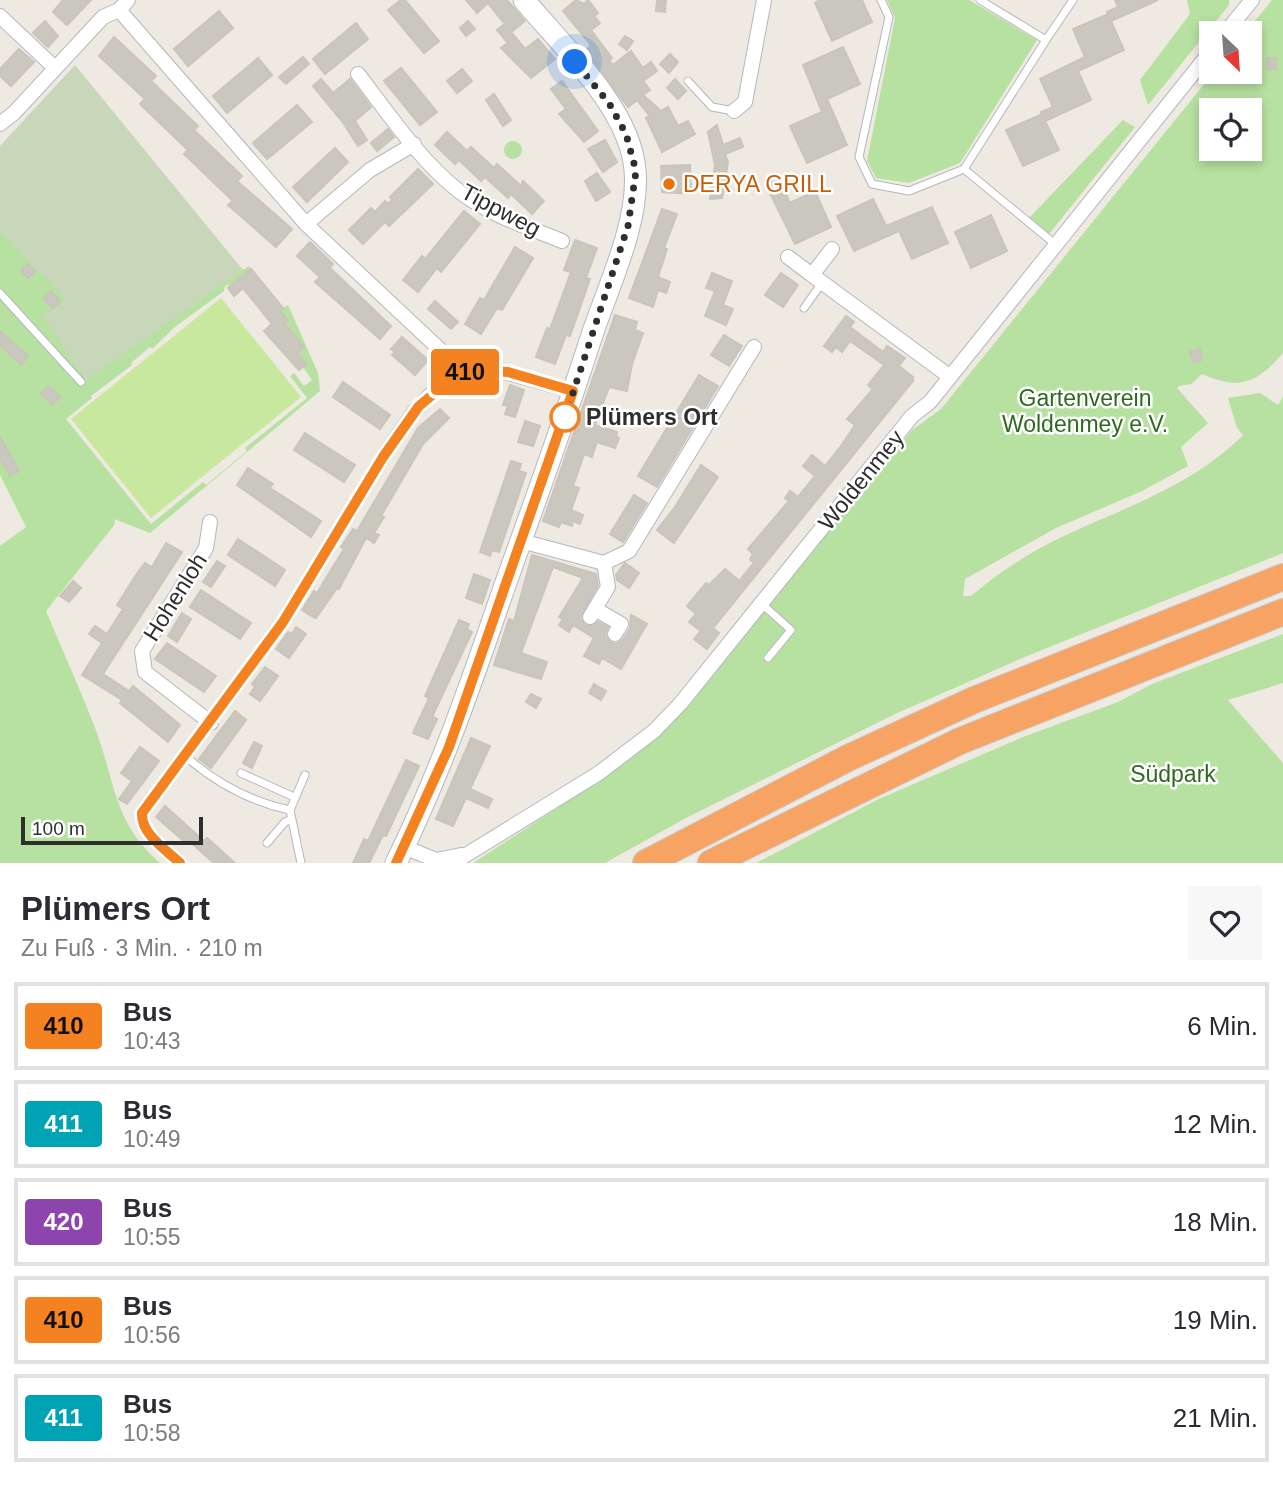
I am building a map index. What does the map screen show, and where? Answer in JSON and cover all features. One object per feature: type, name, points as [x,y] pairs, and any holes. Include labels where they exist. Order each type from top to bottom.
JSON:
[{"type":"highway","points":[[646,863],[848,758],[974,700],[1283,577]]},
{"type":"highway","points":[[711,863],[873,780],[960,741],[1283,612]]},
{"type":"street","points":[[400,855],[449,747],[573,391],[628,226],[636,171],[626,134],[609,103],[524,0]]},
{"type":"street","points":[[733,111],[745,102],[764,0]]},
{"type":"street","points":[[1235,21],[1251,1]]},
{"type":"street","points":[[0,124],[14,113],[103,17],[123,5],[306,224],[449,358],[459,373]]},
{"type":"street","points":[[0,16],[55,68]]},
{"type":"street","name":"Woldenmey","points":[[400,855],[436,860],[458,859],[600,773],[654,731],[681,703],[912,416],[930,402],[1199,66]]},
{"type":"street","name":"Tippweg","points":[[358,74],[441,175],[478,204],[562,241]]},
{"type":"street","points":[[306,224],[361,177],[414,144]]},
{"type":"street","points":[[817,279],[832,249]]},
{"type":"street","points":[[788,257],[949,376]]},
{"type":"street","points":[[521,541],[604,563],[622,556],[634,545],[754,347]]},
{"type":"street","points":[[180,863],[148,833],[142,822],[142,813],[283,622],[411,415],[434,391],[459,373],[494,369],[573,391]]},
{"type":"street","name":"Hohenloh","points":[[210,523],[206,548],[142,651],[142,663],[150,678],[211,723]]},
{"type":"street","points":[[604,563],[608,587],[592,613],[621,624],[615,634]]},
{"type":"lane","points":[[881,0],[888,17],[859,157],[872,184],[909,191],[964,169],[1073,0]]},
{"type":"lane","points":[[980,0],[1046,40]]},
{"type":"lane","points":[[688,81],[712,107],[733,111]]},
{"type":"lane","points":[[964,169],[1055,244]]},
{"type":"lane","points":[[804,308],[817,279]]},
{"type":"lane","points":[[0,293],[81,382]]},
{"type":"lane","points":[[762,604],[791,630],[768,658]]},
{"type":"lane","points":[[185,756],[219,782],[269,806],[290,810]]},
{"type":"lane","points":[[241,773],[294,797]]},
{"type":"lane","points":[[301,863],[290,810],[305,775]]},
{"type":"lane","points":[[267,843],[285,822],[290,820]]},
{"type":"green space","points":[[887,0],[969,0],[1037,40],[960,163],[909,183],[876,178],[867,161],[895,18]]},
{"type":"green space","points":[[1187,0],[1229,0],[1229,5],[1216,21],[1199,21],[1199,42],[1148,105],[1140,80],[1190,14]]},
{"type":"green space","name":"Gartenverein Woldenmey e.V.","points":[[1272,0],[1283,0],[1283,353],[1265,371],[1247,381],[1227,382],[1202,374],[1191,384],[1179,386],[1177,388],[1208,423],[1181,447],[1188,466],[1142,491],[1056,528],[965,579],[963,596],[971,596],[1040,548],[1137,504],[1203,468],[1243,435],[1237,428],[1228,398],[1260,393],[1278,405],[1283,397],[1283,553],[1027,656],[895,714],[684,819],[605,863],[473,863],[602,779],[778,593],[912,430],[941,409],[1204,84],[1262,84],[1262,21],[1255,21]]},
{"type":"green space","points":[[75,65],[243,270],[86,380],[43,316],[66,300],[0,230],[0,146]]},
{"type":"green space","points":[[1123,120],[1135,127],[1049,234],[1029,218]]},
{"type":"green space","points":[[513,141],[519,144],[522,150],[519,156],[513,159],[507,156],[504,150],[507,144]]},
{"type":"green space","points":[[0,230],[67,300],[243,270],[249,266],[251,269],[245,274],[251,282],[238,292],[231,284],[225,286],[224,291],[175,327],[152,349],[150,347],[66,419],[151,524],[203,482],[206,485],[247,451],[245,448],[307,398],[290,376],[294,373],[304,386],[312,380],[303,367],[306,364],[297,353],[304,346],[284,323],[287,319],[280,310],[288,305],[318,373],[320,391],[150,533],[114,519],[115,524],[46,611],[94,725],[124,816],[145,848],[160,863],[0,863],[0,546],[26,527],[0,475]]},
{"type":"green space","points":[[221,298],[301,397],[151,518],[71,419]]},
{"type":"green space","name":"Südpark","points":[[1283,634],[1283,683],[1228,700],[1283,763],[1283,863],[756,863],[879,799],[1023,737],[1118,702],[1152,684]]},
{"type":"building","points":[[63,0],[91,0],[67,25],[53,12]]},
{"type":"building","points":[[405,0],[439,41],[424,53],[388,10]]},
{"type":"building","points":[[466,0],[507,0],[525,21],[511,32],[525,49],[538,39],[555,59],[531,78],[501,48],[508,43],[497,30],[505,24],[488,3],[477,13]]},
{"type":"building","points":[[576,0],[584,4],[588,0],[598,13],[594,16],[600,23],[591,30],[612,58],[609,60],[613,65],[631,51],[643,68],[651,62],[657,71],[643,81],[650,90],[643,95],[661,111],[668,107],[678,126],[688,121],[695,134],[662,152],[646,118],[650,116],[637,100],[628,107],[586,51],[591,45],[563,11]]},
{"type":"building","points":[[657,0],[666,1],[665,12],[656,11]]},
{"type":"building","points":[[820,0],[862,0],[872,22],[832,41],[815,3]]},
{"type":"building","points":[[1115,0],[1158,0],[1111,21],[1124,50],[1078,71],[1091,100],[1045,121],[1059,150],[1023,166],[1006,130],[1042,114],[1041,112],[1053,107],[1040,79],[1085,57],[1073,29],[1108,14],[1107,12],[1118,7]]},
{"type":"building","points":[[219,11],[233,28],[188,66],[174,49]]},
{"type":"building","points":[[45,21],[58,36],[48,47],[33,33]]},
{"type":"building","points":[[468,21],[475,29],[466,36],[460,28]]},
{"type":"building","points":[[356,23],[368,39],[325,74],[313,59]]},
{"type":"building","points":[[625,36],[633,41],[627,50],[619,44]]},
{"type":"building","points":[[114,37],[156,76],[151,81],[198,126],[194,130],[242,176],[237,181],[292,229],[276,247],[228,205],[233,201],[184,154],[188,150],[140,104],[145,99],[99,56]]},
{"type":"building","points":[[843,47],[860,84],[827,99],[847,145],[807,163],[790,126],[822,112],[803,65]]},
{"type":"building","points":[[19,49],[34,62],[11,86],[0,76],[0,69]]},
{"type":"building","points":[[670,54],[678,62],[669,73],[660,64]]},
{"type":"building","points":[[303,57],[309,64],[286,84],[279,77]]},
{"type":"building","points":[[258,58],[272,75],[227,113],[213,96]]},
{"type":"building","points":[[1267,58],[1276,58],[1276,69],[1267,69]]},
{"type":"building","points":[[401,68],[437,112],[420,125],[384,81]]},
{"type":"building","points":[[462,69],[472,81],[457,93],[447,81]]},
{"type":"building","points":[[321,79],[333,93],[350,79],[371,107],[355,121],[367,140],[358,146],[342,121],[313,86]]},
{"type":"building","points":[[675,79],[686,91],[678,99],[667,88]]},
{"type":"building","points":[[562,81],[598,131],[584,142],[559,114],[566,109],[551,89]]},
{"type":"building","points":[[494,94],[511,120],[503,126],[486,100]]},
{"type":"building","points":[[297,105],[312,122],[267,159],[253,143]]},
{"type":"building","points":[[717,125],[723,145],[740,138],[743,147],[725,154],[728,162],[722,198],[710,199],[715,165],[708,132]]},
{"type":"building","points":[[388,129],[394,137],[377,151],[371,143]]},
{"type":"building","points":[[447,132],[467,151],[471,147],[494,168],[497,164],[521,186],[523,181],[544,201],[532,214],[511,194],[508,198],[485,177],[481,181],[459,160],[455,164],[435,145]]},
{"type":"building","points":[[605,140],[617,162],[603,172],[588,149]]},
{"type":"building","points":[[335,148],[348,162],[307,202],[293,187]]},
{"type":"building","points":[[690,165],[691,194],[662,192],[661,166]]},
{"type":"building","points":[[418,169],[433,184],[389,226],[385,222],[363,244],[349,230],[371,208],[375,212],[385,201],[388,204],[392,200],[390,197]]},
{"type":"building","points":[[597,173],[610,192],[596,201],[585,181]]},
{"type":"building","points":[[779,179],[790,203],[815,191],[831,227],[795,244],[766,185]]},
{"type":"building","points":[[873,199],[886,226],[932,207],[948,243],[912,259],[899,231],[854,251],[837,216]]},
{"type":"building","points":[[662,209],[677,214],[664,248],[667,249],[658,277],[670,282],[666,293],[658,290],[653,307],[629,298]]},
{"type":"building","points":[[464,211],[480,224],[441,272],[437,268],[418,292],[403,280],[422,256],[425,259]]},
{"type":"building","points":[[991,215],[1007,251],[971,268],[955,232]]},
{"type":"building","points":[[575,240],[597,248],[586,278],[590,279],[570,336],[566,335],[555,364],[536,357],[547,328],[550,329],[571,272],[564,270]]},
{"type":"building","points":[[310,242],[333,264],[330,268],[391,326],[380,339],[315,282],[320,277],[297,256]]},
{"type":"building","points":[[515,247],[533,258],[502,310],[497,308],[481,334],[465,324],[480,298],[484,300]]},
{"type":"building","points":[[28,264],[35,271],[28,278],[21,271]]},
{"type":"building","points":[[251,269],[283,308],[280,310],[287,320],[284,323],[304,347],[297,353],[306,364],[299,370],[264,331],[272,324],[243,288],[234,296],[228,288]]},
{"type":"building","points":[[712,273],[732,281],[723,305],[733,309],[726,325],[705,316],[715,291],[706,288]]},
{"type":"building","points":[[781,273],[798,285],[783,307],[765,295]]},
{"type":"building","points":[[51,291],[60,301],[53,308],[44,299]]},
{"type":"building","points":[[435,301],[458,322],[451,329],[428,309]]},
{"type":"building","points":[[615,315],[637,322],[635,330],[643,333],[632,364],[627,391],[609,387],[595,425],[617,432],[616,437],[619,438],[615,448],[597,442],[592,457],[584,454],[573,486],[579,488],[571,510],[583,515],[580,524],[573,521],[572,526],[561,522],[559,527],[543,521]]},
{"type":"building","points":[[846,316],[854,322],[850,327],[883,352],[887,346],[905,358],[899,366],[913,377],[913,381],[713,628],[719,633],[707,649],[694,639],[701,631],[689,622],[696,614],[687,606],[706,583],[709,585],[725,569],[746,586],[740,580],[754,563],[750,559],[753,554],[748,549],[789,501],[785,498],[790,491],[798,497],[815,476],[803,466],[812,455],[825,466],[841,446],[855,425],[847,419],[873,389],[868,385],[884,365],[850,341],[842,352],[836,347],[832,352],[824,346]]},
{"type":"building","points":[[0,331],[28,356],[21,365],[0,344]]},
{"type":"building","points":[[724,335],[742,346],[729,366],[711,355]]},
{"type":"building","points":[[402,337],[428,360],[415,375],[392,355],[395,352],[391,349]]},
{"type":"building","points":[[1200,349],[1202,360],[1193,362],[1190,352]]},
{"type":"building","points":[[699,375],[718,386],[657,487],[638,476]]},
{"type":"building","points":[[343,382],[390,415],[380,429],[333,397]]},
{"type":"building","points":[[510,385],[524,390],[515,417],[505,414],[508,406],[503,405]]},
{"type":"building","points":[[49,386],[60,397],[52,405],[41,393]]},
{"type":"building","points":[[440,409],[449,418],[423,444],[381,516],[384,517],[374,533],[379,535],[374,543],[366,538],[339,589],[337,588],[316,618],[302,610],[314,591],[317,593],[353,529],[357,531],[418,428]]},
{"type":"building","points":[[525,421],[540,426],[533,446],[518,442]]},
{"type":"building","points":[[305,433],[355,465],[344,482],[294,450]]},
{"type":"building","points":[[0,437],[19,471],[10,476],[0,458]]},
{"type":"building","points":[[511,461],[521,464],[519,471],[526,473],[499,552],[492,550],[490,556],[480,552]]},
{"type":"building","points":[[701,465],[718,477],[674,543],[657,530]]},
{"type":"building","points":[[248,468],[273,484],[270,488],[321,521],[311,537],[237,485]]},
{"type":"building","points":[[634,495],[647,503],[623,542],[610,534]]},
{"type":"building","points":[[238,539],[285,570],[275,586],[228,555]]},
{"type":"building","points":[[166,543],[182,552],[103,674],[129,691],[133,686],[180,725],[168,742],[120,703],[122,700],[82,675],[102,643],[89,634],[95,626],[107,634],[123,609],[117,605],[138,572],[145,563],[152,567]]},
{"type":"building","points":[[532,555],[596,574],[598,585],[580,618],[586,626],[598,622],[608,627],[605,635],[610,642],[616,644],[623,639],[630,628],[631,615],[647,624],[621,669],[602,658],[599,664],[584,656],[594,638],[573,625],[569,632],[559,625],[563,619],[559,617],[583,578],[553,567],[521,653],[547,662],[541,679],[494,665],[509,619],[514,621]]},
{"type":"building","points":[[217,561],[225,566],[211,587],[203,582]]},
{"type":"building","points":[[625,563],[639,573],[629,588],[617,580],[616,575]]},
{"type":"building","points":[[474,574],[490,580],[482,604],[466,598]]},
{"type":"building","points":[[73,581],[81,588],[69,602],[60,596]]},
{"type":"building","points":[[201,590],[251,623],[240,639],[190,607]]},
{"type":"building","points":[[182,613],[191,619],[177,642],[168,636]]},
{"type":"building","points":[[459,620],[469,624],[467,629],[472,632],[432,717],[437,719],[428,739],[413,733],[429,698],[425,696]]},
{"type":"building","points":[[296,627],[306,634],[289,658],[276,649],[288,632],[292,634]]},
{"type":"building","points":[[167,643],[216,676],[204,692],[155,659]]},
{"type":"building","points":[[265,667],[278,676],[260,701],[250,694],[255,687],[252,684]]},
{"type":"building","points":[[594,684],[606,691],[601,700],[589,693]]},
{"type":"building","points":[[531,694],[541,699],[536,708],[526,702]]},
{"type":"building","points":[[235,711],[246,720],[211,768],[199,759]]},
{"type":"building","points":[[471,738],[490,746],[470,789],[492,799],[488,808],[466,798],[453,826],[436,819]]},
{"type":"building","points":[[254,742],[262,746],[252,768],[243,763]]},
{"type":"building","points":[[140,747],[159,761],[127,804],[119,799],[132,781],[121,773]]},
{"type":"building","points":[[406,760],[419,766],[386,836],[383,835],[369,863],[353,863],[364,839],[368,841]]},
{"type":"building","points":[[165,806],[204,841],[207,838],[235,863],[214,863],[188,840],[186,843],[156,817]]},
{"type":"bus line","name":"410","points":[[180,863],[148,833],[142,822],[142,813],[283,622],[383,457],[414,412],[434,391],[459,373],[477,370],[508,372],[573,391],[449,747],[396,863]]},
{"type":"place","name":"DERYA GRILL","points":[[669,184]]},
{"type":"place","name":"Plümers Ort","points":[[565,417]]},
{"type":"route","points":[[565,417],[628,226],[636,171],[626,134],[609,103],[575,62]]}]
